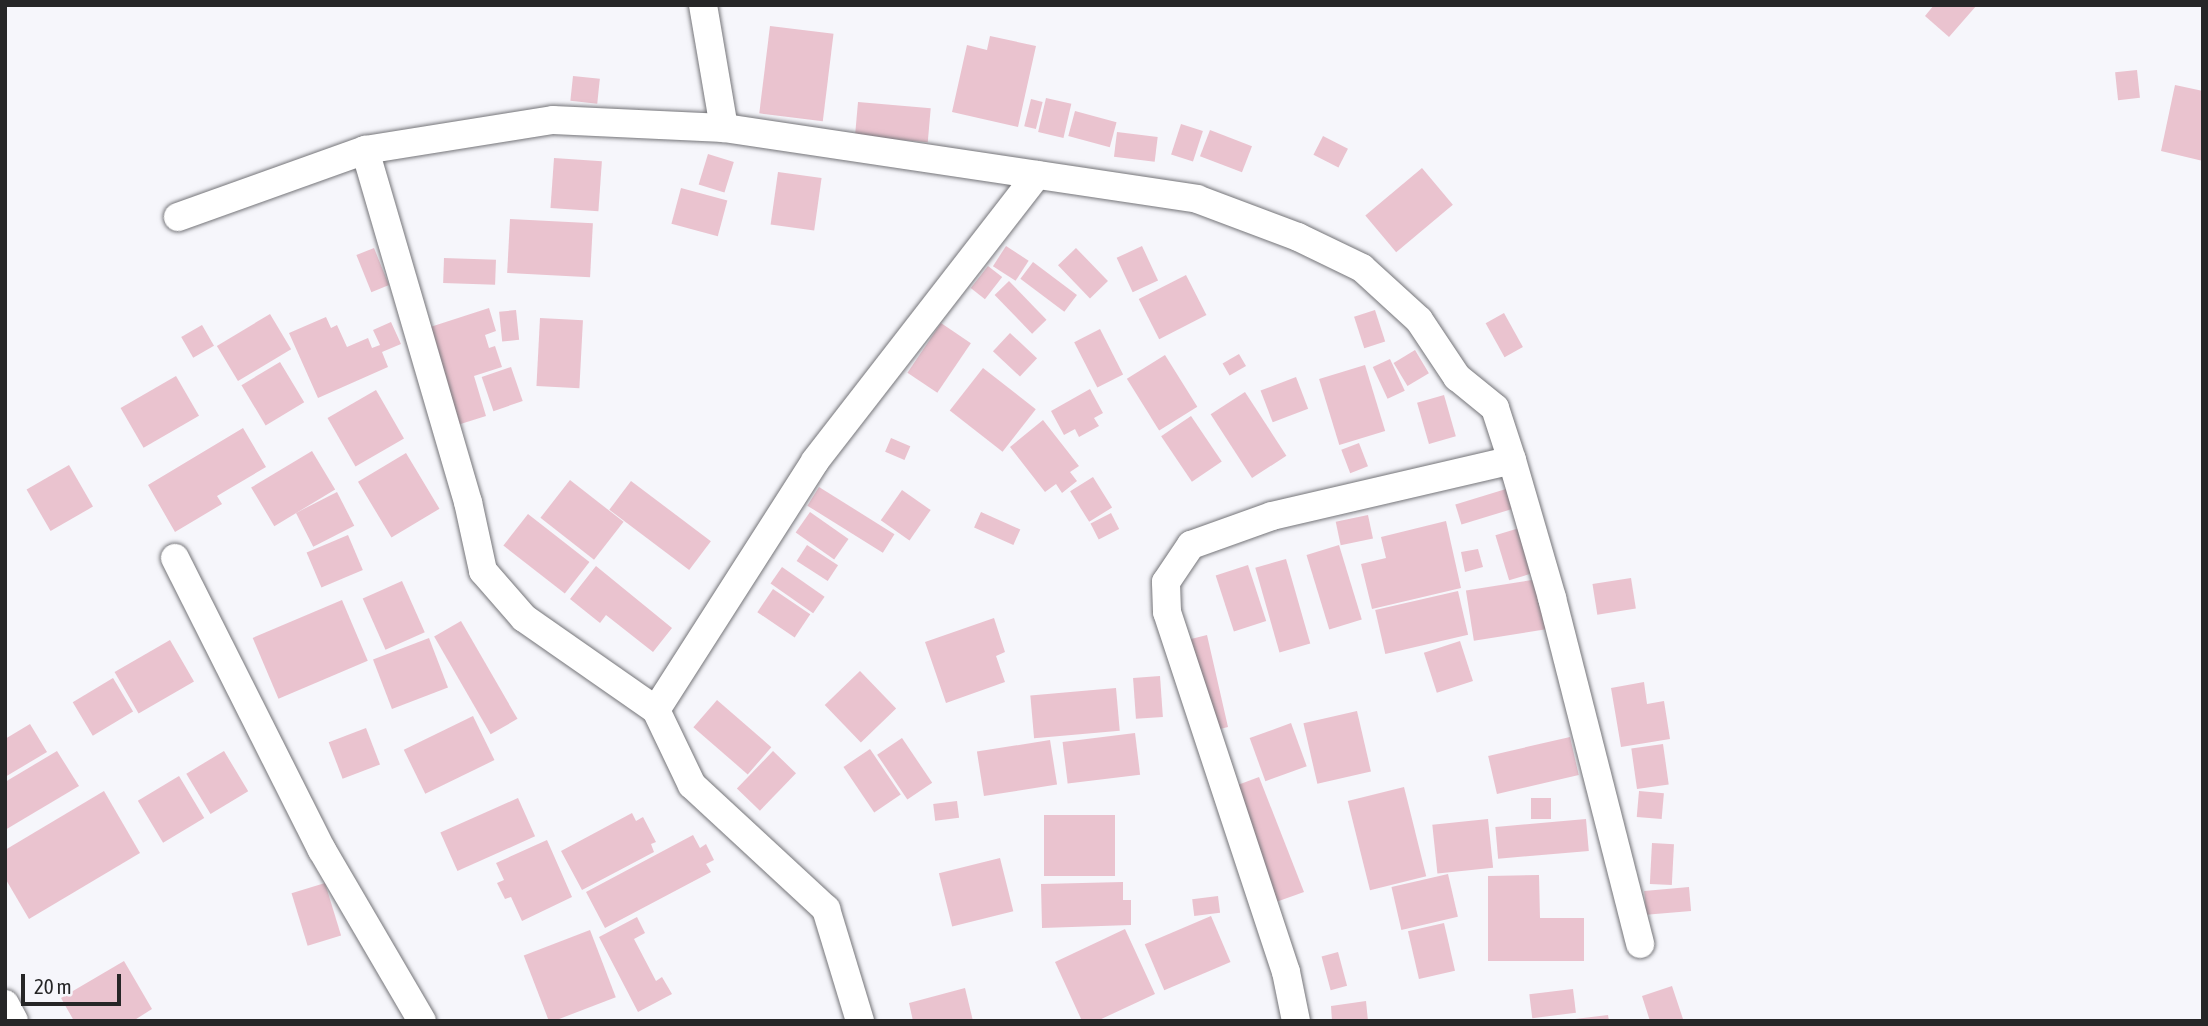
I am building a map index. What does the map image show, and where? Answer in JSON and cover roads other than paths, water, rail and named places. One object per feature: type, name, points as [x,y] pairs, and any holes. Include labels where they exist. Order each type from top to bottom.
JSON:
[{"type":"street","points":[[703,5],[724,128]]},
{"type":"street","points":[[178,217],[365,150],[553,120],[724,128],[1197,199],[1298,237],[1362,268],[1419,320],[1457,377],[1495,408],[1552,598],[1640,944]]},
{"type":"street","points":[[365,150],[468,502],[483,571],[524,618],[656,710],[692,785],[827,909],[860,1021]]},
{"type":"street","points":[[656,710],[815,461],[1037,175]]},
{"type":"street","points":[[1296,1021],[1286,972],[1167,612],[1167,582],[1191,545],[1261,520],[1512,460]]},
{"type":"street","points":[[175,558],[322,850],[422,1021]]},
{"type":"street","points":[[5,1004],[14,1021]]}]
